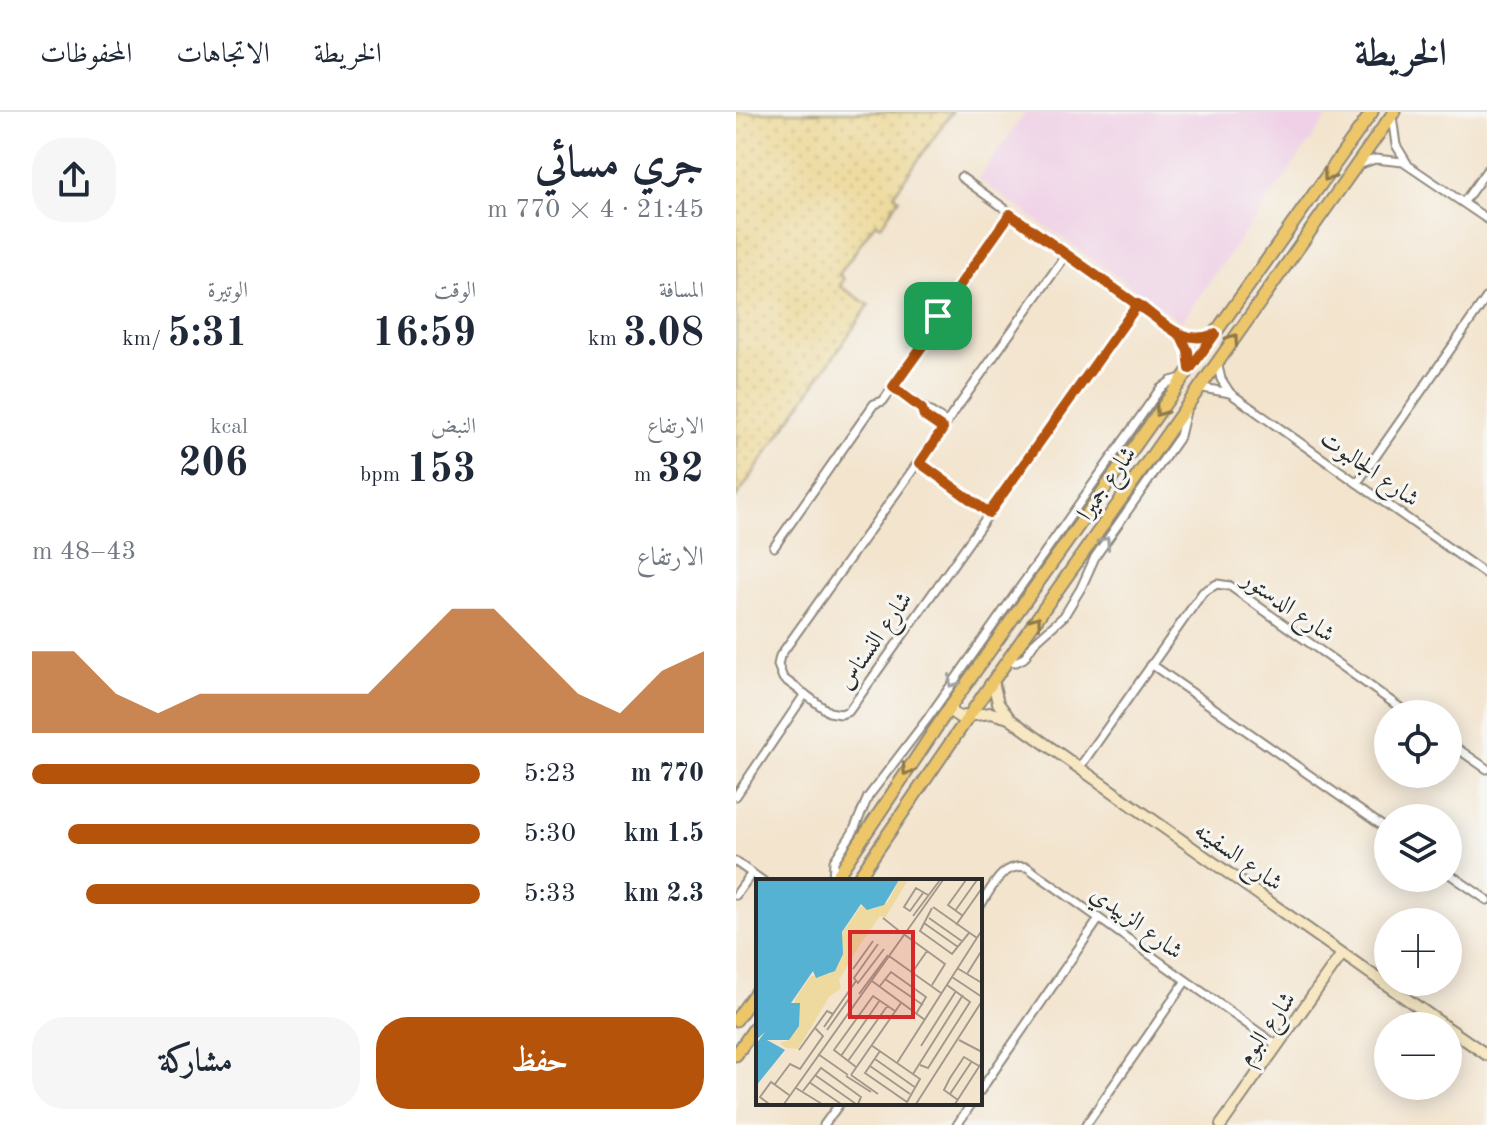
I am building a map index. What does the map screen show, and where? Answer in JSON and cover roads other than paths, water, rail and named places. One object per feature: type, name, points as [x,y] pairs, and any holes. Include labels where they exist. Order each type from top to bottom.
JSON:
[{"type":"main road","name":"شارع جميرا","points":[[834,879],[951,705],[1372,112]]},
{"type":"main road","name":"شارع جميرا","points":[[857,879],[1198,387],[1393,114]]},
{"type":"main road","points":[[924,744],[931,741],[938,743],[943,753]]},
{"type":"main road","points":[[736,1020],[756,992]]},
{"type":"main road","points":[[736,1055],[756,1026]]},
{"type":"street","points":[[1360,112],[1363,126]]},
{"type":"street","points":[[1393,114],[1396,145],[1409,165]]},
{"type":"street","points":[[1356,166],[1386,159],[1409,165],[1487,219]]},
{"type":"street","points":[[1464,202],[1487,170]]},
{"type":"street","points":[[833,879],[834,861],[853,832],[868,797],[928,718],[1160,389],[1187,373],[1188,351],[1181,336],[961,177]]},
{"type":"street","points":[[774,547],[874,404],[883,401],[923,345],[934,320],[1010,214]]},
{"type":"street","name":"شارع النسناس","points":[[1066,255],[780,656],[778,669],[783,678],[829,712],[841,714],[849,711],[1138,304]]},
{"type":"street","points":[[1357,483],[1487,297]]},
{"type":"street","points":[[1181,336],[1198,338],[1215,334]]},
{"type":"street","points":[[1217,361],[1221,379],[1230,393]]},
{"type":"street","points":[[893,387],[922,409],[924,416],[945,426]]},
{"type":"street","name":"شارع الجالبوت","points":[[1198,387],[1230,393],[1486,573]]},
{"type":"street","points":[[1007,661],[1016,662],[1024,658],[1034,643],[1069,608],[1095,557],[1180,436],[1188,403]]},
{"type":"street","points":[[920,463],[989,513]]},
{"type":"street","name":"شارع الدستور","points":[[1079,768],[1203,592],[1212,585],[1230,586],[1389,700]]},
{"type":"street","points":[[1151,664],[1374,820]]},
{"type":"street","name":"شارع السفينه","points":[[993,681],[998,703],[1010,719],[1425,1012]]},
{"type":"street","points":[[736,796],[805,694]]},
{"type":"street","points":[[951,705],[956,716],[991,713],[1010,719]]},
{"type":"street","points":[[1462,752],[1487,769]]},
{"type":"street","points":[[736,862],[760,879]]},
{"type":"street","name":"شارع الزبيدي","points":[[982,903],[1001,874],[1022,866],[1032,870],[1278,1046]]},
{"type":"street","points":[[736,895],[752,873]]},
{"type":"street","points":[[1462,883],[1487,900]]},
{"type":"street","points":[[982,1088],[1099,919]]},
{"type":"street","name":"شارع البوم","points":[[1221,1125],[1342,954]]},
{"type":"street","points":[[1086,1125],[1185,982]]},
{"type":"street","name":"شارع السفينه","points":[[1462,1038],[1487,1055]]},
{"type":"street","points":[[824,1125],[839,1105]]},
{"type":"street","points":[[957,1125],[971,1105]]}]
